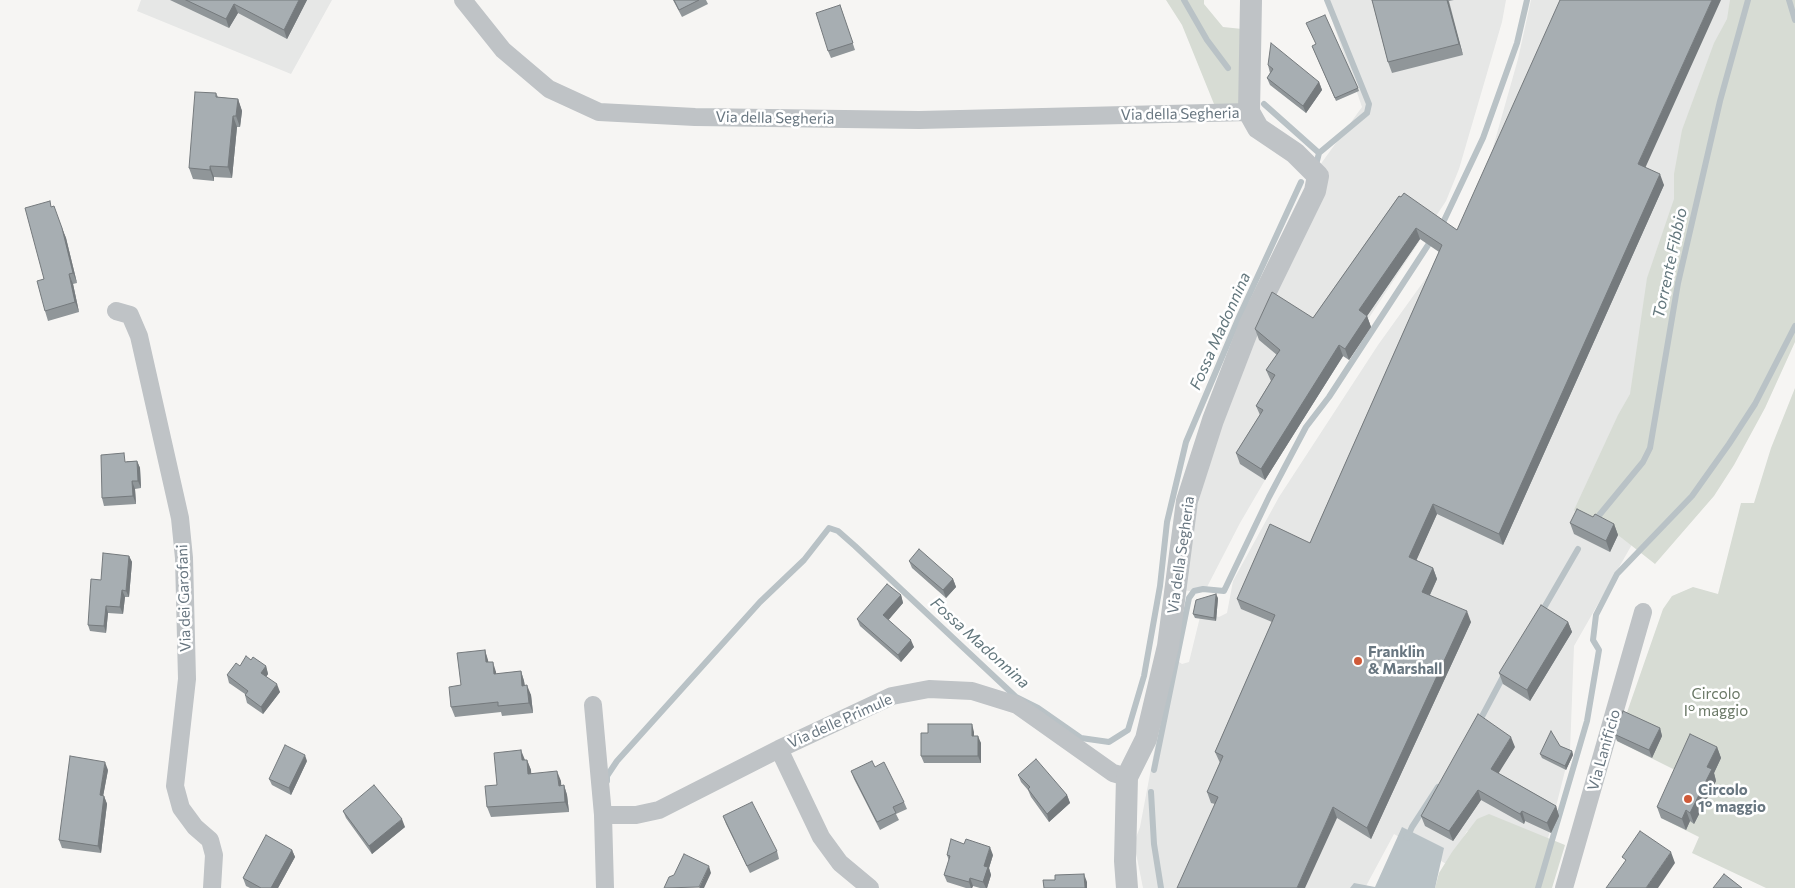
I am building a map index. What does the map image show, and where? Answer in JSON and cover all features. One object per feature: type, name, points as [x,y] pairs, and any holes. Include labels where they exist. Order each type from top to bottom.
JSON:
[{"type":"street","name":"Via della Segheria","points":[[463,0],[503,50],[549,89],[599,112],[695,117],[919,120],[1249,112],[1258,128],[1295,153],[1318,176],[1315,191],[1250,324],[1213,420],[1187,501],[1168,646],[1146,739],[1128,777],[1125,861],[1127,888]]},
{"type":"street","points":[[1249,112],[1250,0]]},
{"type":"street","name":"Via dei Garofani","points":[[116,311],[130,315],[139,336],[180,518],[184,558],[187,679],[175,786],[181,808],[195,827],[210,840],[214,855],[212,888]]},
{"type":"street","name":"Via Lanificio","points":[[1564,888],[1643,612]]},
{"type":"street","name":"Via delle Primule","points":[[603,815],[636,815],[659,810],[779,749],[892,696],[929,689],[972,691],[1016,705],[1113,773],[1128,777]]},
{"type":"street","points":[[593,705],[603,815],[605,888]]},
{"type":"street","points":[[779,749],[821,837],[840,863],[870,888]]},
{"type":"shaded area","points":[[141,0],[332,0],[291,74],[137,11]]},
{"type":"shaded area","points":[[1325,0],[1506,0],[1502,22],[1459,169],[1446,201],[1289,439],[1240,523],[1207,587],[1198,592],[1182,590],[1190,533],[1217,434],[1320,165],[1362,107]]},
{"type":"shaded area","points":[[1531,0],[1731,0],[1634,541],[1574,646],[1570,751],[1545,850],[1467,831],[1448,865],[1394,834],[1365,888],[1143,888],[1134,843],[1140,827],[1172,657],[1182,664],[1189,662],[1200,617],[1208,614],[1219,617],[1227,613],[1233,581],[1279,497],[1378,345],[1444,253],[1469,208],[1492,151],[1518,59]]},
{"type":"shaded area","points":[[1402,827],[1444,848],[1435,888],[1350,888],[1354,883],[1375,887]]},
{"type":"green space","points":[[1166,0],[1204,0],[1204,4],[1223,27],[1252,30],[1251,108],[1214,104],[1182,25]]},
{"type":"green space","points":[[1730,0],[1795,0],[1795,342],[1765,408],[1734,465],[1714,496],[1655,564],[1618,535],[1581,520],[1574,510],[1618,415],[1630,394],[1647,278],[1674,199],[1674,174],[1682,130],[1714,43],[1727,19]]},
{"type":"green space","name":"Circolo I° maggio","points":[[1795,388],[1795,888],[1766,888],[1692,853],[1699,837],[1661,818],[1681,773],[1617,741],[1663,609],[1672,596],[1693,587],[1718,594],[1741,503],[1754,503],[1771,448]]},
{"type":"green space","points":[[1489,814],[1565,845],[1552,888],[1435,888],[1439,873],[1452,852],[1477,819]]},
{"type":"building","points":[[186,0],[299,0],[284,30],[234,4],[226,19]]},
{"type":"building","points":[[674,0],[699,0],[679,10]]},
{"type":"building","points":[[1372,0],[1447,0],[1459,44],[1388,62]]},
{"type":"building","points":[[1560,0],[1712,0],[1638,164],[1660,174],[1499,534],[1433,504],[1409,557],[1433,568],[1422,592],[1467,611],[1367,828],[1333,807],[1297,888],[1177,888],[1218,797],[1207,792],[1223,756],[1215,752],[1275,615],[1237,599],[1270,524],[1310,543],[1442,245],[1416,228],[1359,310],[1367,316],[1345,349],[1339,345],[1261,469],[1236,453],[1263,410],[1256,406],[1275,375],[1266,370],[1280,350],[1255,329],[1272,292],[1313,318],[1399,196],[1401,197],[1404,193],[1457,230]]},
{"type":"building","points":[[840,5],[853,43],[828,51],[816,13]]},
{"type":"building","points":[[1325,15],[1358,88],[1335,98],[1312,46],[1316,44],[1306,23]]},
{"type":"building","points":[[1271,43],[1319,82],[1303,106],[1267,78],[1273,69],[1268,65]]},
{"type":"building","points":[[195,92],[216,93],[216,97],[238,99],[236,116],[233,116],[228,167],[210,166],[210,170],[189,168]]},
{"type":"building","points":[[50,201],[51,207],[54,206],[62,228],[73,273],[69,274],[75,302],[45,311],[37,281],[44,279],[25,208]]},
{"type":"building","points":[[124,453],[125,462],[137,461],[138,481],[132,481],[133,496],[102,498],[101,455]]},
{"type":"building","points":[[1577,509],[1593,517],[1595,514],[1614,524],[1606,541],[1570,523]]},
{"type":"building","points":[[919,549],[953,579],[943,590],[909,561]]},
{"type":"building","points":[[103,553],[129,556],[126,591],[122,590],[120,607],[106,606],[104,626],[88,625],[91,579],[101,580]]},
{"type":"building","points":[[887,584],[901,595],[883,615],[911,640],[898,655],[857,619]]},
{"type":"building","points":[[1216,594],[1214,618],[1193,614],[1196,600]]},
{"type":"building","points":[[1541,605],[1568,622],[1527,690],[1499,673]]},
{"type":"building","points":[[485,650],[486,662],[493,662],[494,674],[521,671],[522,686],[527,685],[529,703],[498,706],[498,702],[451,707],[449,687],[461,685],[457,653]]},
{"type":"building","points":[[246,656],[251,660],[253,657],[266,666],[261,673],[277,684],[261,707],[245,695],[248,691],[227,675],[236,663],[240,666]]},
{"type":"building","points":[[1623,711],[1660,728],[1649,750],[1614,734]]},
{"type":"building","points":[[1478,714],[1511,737],[1491,769],[1556,806],[1547,823],[1522,811],[1520,814],[1478,790],[1449,831],[1421,816]]},
{"type":"building","points":[[928,724],[972,724],[972,736],[978,736],[978,756],[921,756],[921,733],[928,733]]},
{"type":"building","points":[[1551,731],[1560,746],[1572,751],[1565,766],[1540,754]]},
{"type":"building","name":"Circolo 1° maggio","points":[[1690,734],[1717,747],[1707,767],[1712,769],[1690,813],[1686,810],[1682,819],[1657,807]]},
{"type":"building","points":[[285,745],[305,755],[289,788],[269,779]]},
{"type":"building","points":[[521,750],[522,760],[527,760],[528,774],[557,771],[559,786],[564,785],[565,802],[487,807],[485,786],[497,785],[494,753]]},
{"type":"building","points":[[70,756],[105,762],[100,795],[104,796],[98,846],[59,840]]},
{"type":"building","points":[[1036,759],[1067,795],[1047,814],[1028,789],[1030,787],[1018,775]]},
{"type":"building","points":[[872,761],[875,767],[884,762],[904,802],[893,807],[896,813],[877,822],[851,771]]},
{"type":"building","points":[[374,785],[402,819],[369,846],[343,811]]},
{"type":"building","points":[[752,802],[777,851],[747,866],[723,816]]},
{"type":"building","points":[[1640,831],[1671,852],[1646,888],[1606,888],[1626,860],[1622,857]]},
{"type":"building","points":[[266,835],[292,850],[271,888],[261,888],[243,878]]},
{"type":"building","points":[[951,839],[964,844],[966,839],[990,847],[984,866],[988,867],[983,882],[970,878],[969,882],[944,875],[950,856],[947,855]]},
{"type":"building","points":[[684,854],[709,866],[699,887],[664,888],[669,877],[674,875]]},
{"type":"building","points":[[1084,874],[1085,888],[1044,888],[1043,880],[1055,880],[1055,875]]},
{"type":"building","points":[[1724,874],[1742,888],[1713,888]]},
{"type":"waterway","points":[[1184,0],[1207,40],[1228,68]]},
{"type":"waterway","name":"Fossa Madonnina","points":[[1317,161],[1319,153],[1367,113],[1369,104],[1327,0]]},
{"type":"waterway","points":[[1440,229],[1483,138],[1517,43],[1527,0]]},
{"type":"waterway","name":"Torrente Fibbio","points":[[1596,519],[1643,462],[1650,448],[1678,283],[1720,101],[1748,0]]},
{"type":"waterway","points":[[1789,0],[1795,20]]},
{"type":"waterway","points":[[1264,104],[1319,153]]},
{"type":"waterway","name":"Fossa Madonnina","points":[[607,781],[607,776],[617,761],[760,602],[804,560],[829,528],[838,531],[855,546],[1016,697],[1038,708],[1081,738],[1109,742],[1128,730],[1144,676],[1160,586],[1167,522],[1186,442],[1239,317],[1301,182]]},
{"type":"waterway","points":[[1154,770],[1189,598],[1194,591],[1203,589],[1224,591],[1269,497],[1306,427],[1329,397],[1432,239]]},
{"type":"waterway","points":[[1538,888],[1587,721],[1599,650],[1593,640],[1596,615],[1617,574],[1692,496],[1729,444],[1755,404],[1795,326]]},
{"type":"waterway","name":"Torrente Fibbio","points":[[1541,613],[1578,549]]},
{"type":"waterway","name":"Torrente Fibbio","points":[[1478,724],[1505,673]]},
{"type":"waterway","name":"Torrente Fibbio","points":[[1407,838],[1438,787]]},
{"type":"waterway","points":[[1151,792],[1154,844],[1161,888]]},
{"type":"place","name":"Franklin & Marshall","points":[[1358,661]]},
{"type":"place","name":"Circolo 1° maggio","points":[[1688,799]]}]
